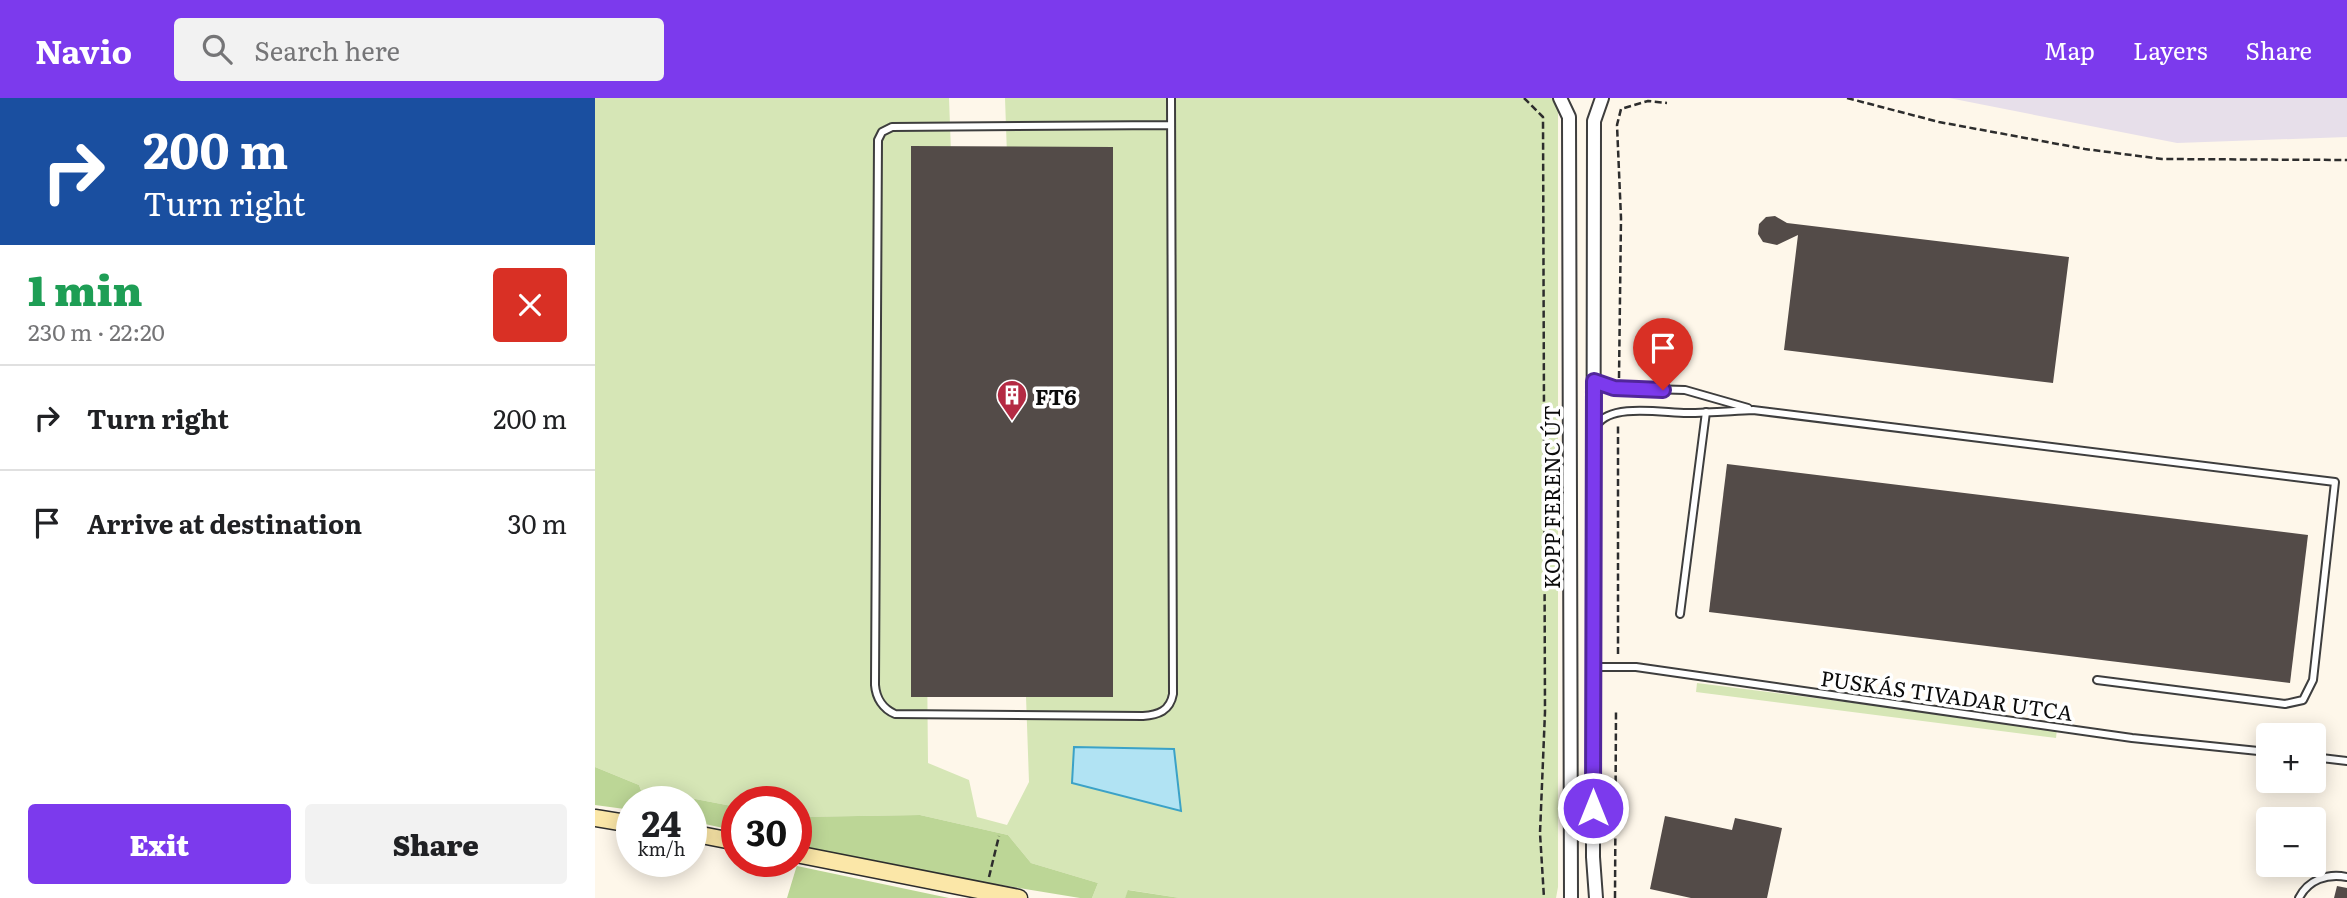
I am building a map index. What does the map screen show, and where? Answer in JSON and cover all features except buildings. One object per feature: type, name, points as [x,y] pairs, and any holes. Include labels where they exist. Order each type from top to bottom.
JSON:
[{"type":"main road","points":[[595,818],[616,821]]},
{"type":"main road","points":[[812,856],[1019,898]]},
{"type":"street","name":"KOPP FERENC ÚT","points":[[1560,98],[1569,117],[1571,898]]},
{"type":"street","name":"KOPP FERENC ÚT","points":[[1596,898],[1593,857],[1594,121],[1602,98]]},
{"type":"lane","points":[[1171,98],[1172,701],[1157,715],[1143,716],[890,712],[877,696],[875,685],[878,140],[882,132],[893,127],[1171,125]]},
{"type":"lane","points":[[1594,381],[1618,388],[1685,390],[1753,410],[2335,482],[2313,680],[2303,699],[2285,704],[2097,680]]},
{"type":"lane","points":[[1594,429],[1604,417],[1633,411],[1753,410]]},
{"type":"lane","points":[[1680,614],[1706,412]]},
{"type":"lane","name":"PUSKÁS TIVADAR UTCA","points":[[1594,667],[1622,666],[1664,670],[2132,738],[2256,751]]},
{"type":"lane","points":[[2326,759],[2347,761]]},
{"type":"lane","points":[[2299,898],[2307,886],[2328,875],[2347,877]]},
{"type":"path","points":[[1524,98],[1543,117],[1545,712],[1540,834],[1544,898]]},
{"type":"path","points":[[1847,98],[1939,122],[2085,149],[2162,159],[2347,160]]},
{"type":"path","points":[[1618,388],[1621,218],[1617,125],[1621,109],[1648,101],[1667,103]]},
{"type":"path","points":[[1618,413],[1618,654]]},
{"type":"path","points":[[1615,898],[1616,711]]},
{"type":"path","points":[[986,891],[999,836]]},
{"type":"shaded area","points":[[1949,98],[2347,98],[2347,137],[2177,143]]},
{"type":"green space","points":[[595,98],[949,98],[959,370],[925,445],[928,763],[969,780],[977,817],[1007,825],[1029,782],[1005,98],[1552,98],[1558,104],[1556,898],[1180,898],[1129,890],[1125,898],[1092,898],[1098,883],[1031,863],[1008,835],[920,815],[812,817],[812,786],[721,786],[721,804],[707,801],[707,786],[639,786],[595,767]]},
{"type":"green space","points":[[1697,683],[2057,729],[2056,738],[1696,692]]},
{"type":"green space","points":[[595,767],[639,785],[616,786],[616,808],[595,805]]},
{"type":"green space","points":[[707,801],[721,804],[721,828],[707,824]]},
{"type":"green space","points":[[920,815],[1008,835],[1031,863],[1098,883],[1092,898],[1080,898],[898,868],[812,849],[812,817]]},
{"type":"green space","points":[[812,869],[949,898],[787,898],[793,877],[812,877]]},
{"type":"green space","points":[[1128,890],[1180,898],[1125,898]]},
{"type":"water","points":[[1074,747],[1174,749],[1181,811],[1072,783]]},
{"type":"place","name":"FT6","points":[[1012,422]]},
{"type":"route","points":[[1593,808],[1594,381],[1614,388],[1663,390]]}]
